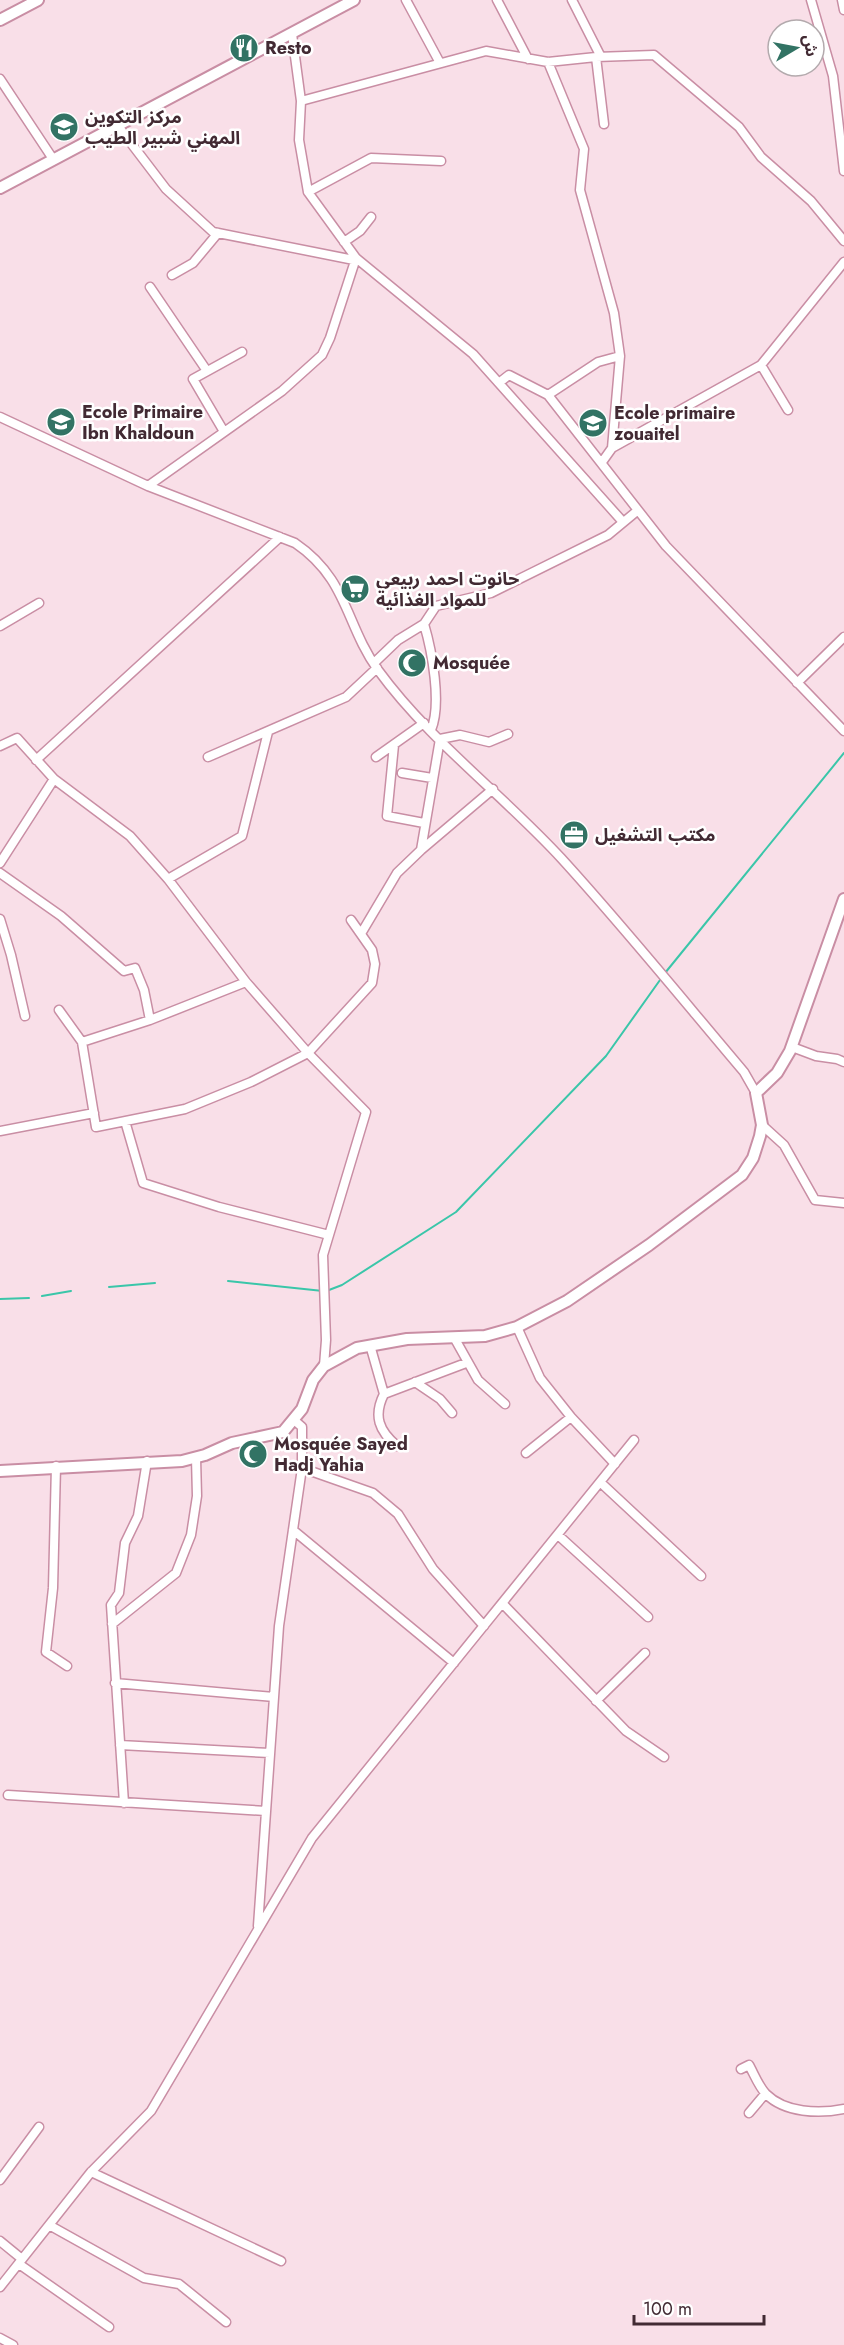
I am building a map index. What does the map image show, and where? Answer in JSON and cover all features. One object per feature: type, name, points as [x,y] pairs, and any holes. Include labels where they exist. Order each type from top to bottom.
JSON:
[{"type":"street","points":[[0,188],[292,34],[343,3],[354,0]]},
{"type":"street","points":[[406,0],[440,63]]},
{"type":"street","points":[[497,0],[528,58]]},
{"type":"street","points":[[572,0],[599,57],[604,124]]},
{"type":"street","points":[[811,0],[833,76],[844,171]]},
{"type":"street","points":[[842,0],[844,10]]},
{"type":"street","points":[[0,20],[35,1]]},
{"type":"street","points":[[292,34],[301,101],[299,140],[308,192],[355,259],[473,354],[623,522]]},
{"type":"street","points":[[301,101],[486,51],[548,62],[654,55],[739,126],[762,157],[811,201],[844,241]]},
{"type":"street","points":[[548,62],[584,149],[580,190],[614,313],[620,356],[612,448]]},
{"type":"street","points":[[0,79],[52,159]]},
{"type":"street","points":[[118,126],[166,189],[213,232],[355,259]]},
{"type":"street","points":[[308,192],[371,158],[441,161]]},
{"type":"street","points":[[344,242],[360,231],[371,217]]},
{"type":"street","points":[[172,274],[194,263],[218,233]]},
{"type":"street","points":[[147,486],[223,430],[282,391],[322,355],[330,338],[355,259]]},
{"type":"street","points":[[602,462],[612,448],[761,365],[844,262]]},
{"type":"street","points":[[150,287],[207,371]]},
{"type":"street","points":[[223,430],[193,379],[242,352]]},
{"type":"street","points":[[548,395],[598,362],[620,356]]},
{"type":"street","points":[[761,365],[788,410]]},
{"type":"street","points":[[500,382],[509,375],[548,395],[666,546],[844,731]]},
{"type":"street","points":[[0,417],[147,486],[295,543],[321,564],[340,593],[376,666],[427,727],[493,789],[561,858],[744,1072],[756,1093],[762,1125],[753,1158],[742,1175],[649,1245],[585,1288],[517,1327],[485,1336],[455,1339],[407,1339],[357,1348],[324,1366],[313,1380],[302,1409],[283,1432],[232,1443],[196,1458],[0,1471]]},
{"type":"street","points":[[208,757],[346,697],[398,640],[424,624],[436,606],[491,593],[608,535],[637,511]]},
{"type":"street","points":[[36,760],[280,537]]},
{"type":"street","points":[[0,626],[39,603]]},
{"type":"street","points":[[376,757],[427,727],[436,718],[431,648],[424,624]]},
{"type":"street","points":[[797,683],[844,636]]},
{"type":"street","points":[[168,879],[242,836],[268,732]]},
{"type":"street","points":[[440,739],[460,735],[489,742],[508,734]]},
{"type":"street","points":[[0,746],[17,738],[54,779],[130,836],[168,879],[246,982],[308,1053],[366,1112],[323,1255],[326,1340],[324,1366]]},
{"type":"street","points":[[421,850],[440,739]]},
{"type":"street","points":[[394,745],[387,816],[424,823]]},
{"type":"street","points":[[402,773],[432,778]]},
{"type":"street","points":[[0,863],[54,779]]},
{"type":"street","points":[[362,932],[397,873],[493,789]]},
{"type":"street","points":[[0,873],[61,916],[124,971],[135,968],[144,990],[150,1020]]},
{"type":"street","points":[[756,1093],[777,1073],[792,1047],[840,926],[844,899]]},
{"type":"street","points":[[0,919],[25,1016]]},
{"type":"street","points":[[59,1010],[82,1042],[96,1127],[185,1109],[250,1082],[308,1053],[372,983],[373,957],[362,932],[351,920]]},
{"type":"street","points":[[82,1042],[150,1020],[246,982]]},
{"type":"street","points":[[792,1047],[816,1056],[844,1062]]},
{"type":"street","points":[[0,1131],[94,1113]]},
{"type":"street","points":[[125,1121],[142,1183],[219,1207],[329,1235]]},
{"type":"street","points":[[762,1125],[784,1145],[816,1200],[844,1203]]},
{"type":"street","points":[[517,1327],[540,1378],[571,1417],[615,1464]]},
{"type":"street","points":[[455,1339],[466,1363],[478,1380],[505,1404]]},
{"type":"street","points":[[370,1345],[384,1394],[378,1407],[382,1433],[397,1446]]},
{"type":"street","points":[[384,1394],[466,1363]]},
{"type":"street","points":[[415,1382],[440,1399],[452,1413]]},
{"type":"street","points":[[526,1453],[571,1417]]},
{"type":"street","points":[[258,1929],[279,1626],[302,1468],[302,1427],[294,1420]]},
{"type":"street","points":[[0,2287],[91,2172],[151,2111],[312,1838],[634,1440]]},
{"type":"street","points":[[112,1623],[176,1573],[191,1535],[197,1496],[196,1458]]},
{"type":"street","points":[[124,1803],[111,1605],[119,1593],[125,1543],[138,1516],[147,1461]]},
{"type":"street","points":[[56,1466],[53,1588],[46,1652],[67,1666]]},
{"type":"street","points":[[302,1468],[373,1493],[398,1514],[433,1569],[484,1626]]},
{"type":"street","points":[[600,1482],[701,1576]]},
{"type":"street","points":[[293,1530],[454,1663]]},
{"type":"street","points":[[558,1535],[648,1617]]},
{"type":"street","points":[[502,1604],[626,1731],[664,1757]]},
{"type":"street","points":[[596,1701],[645,1653]]},
{"type":"street","points":[[115,1683],[274,1697]]},
{"type":"street","points":[[120,1745],[270,1753]]},
{"type":"street","points":[[8,1795],[266,1811]]},
{"type":"street","points":[[741,2069],[749,2065],[765,2094],[784,2107],[809,2111],[844,2109]]},
{"type":"street","points":[[749,2113],[765,2094]]},
{"type":"street","points":[[0,2180],[39,2127]]},
{"type":"street","points":[[91,2172],[281,2261]]},
{"type":"street","points":[[49,2225],[144,2278],[179,2284],[226,2322]]},
{"type":"street","points":[[0,2241],[20,2261],[109,2327]]},
{"type":"street","points":[[0,2338],[13,2345]]},
{"type":"waterway","points":[[665,973],[844,753]]},
{"type":"waterway","points":[[329,1290],[342,1285],[456,1212],[606,1056],[660,980]]},
{"type":"waterway","points":[[228,1281],[323,1291]]},
{"type":"waterway","points":[[109,1287],[155,1283]]},
{"type":"waterway","points":[[42,1296],[71,1291]]},
{"type":"waterway","points":[[0,1299],[29,1298]]},
{"type":"place","name":"Resto","points":[[244,48]]},
{"type":"place","name":"مركز التكوين المهني شبير الطيب","points":[[64,127]]},
{"type":"place","name":"Ecole Primaire Ibn Khaldoun","points":[[61,422]]},
{"type":"place","name":"Ecole primaire zouaitel","points":[[593,423]]},
{"type":"place","name":"حانوت احمد ربيعي للمواد الغذائية","points":[[355,589]]},
{"type":"place","name":"Mosquée","points":[[412,663]]},
{"type":"place","name":"مكتب التشغيل","points":[[574,835]]},
{"type":"place","name":"Mosquée Sayed Hadj Yahia","points":[[253,1454]]}]
